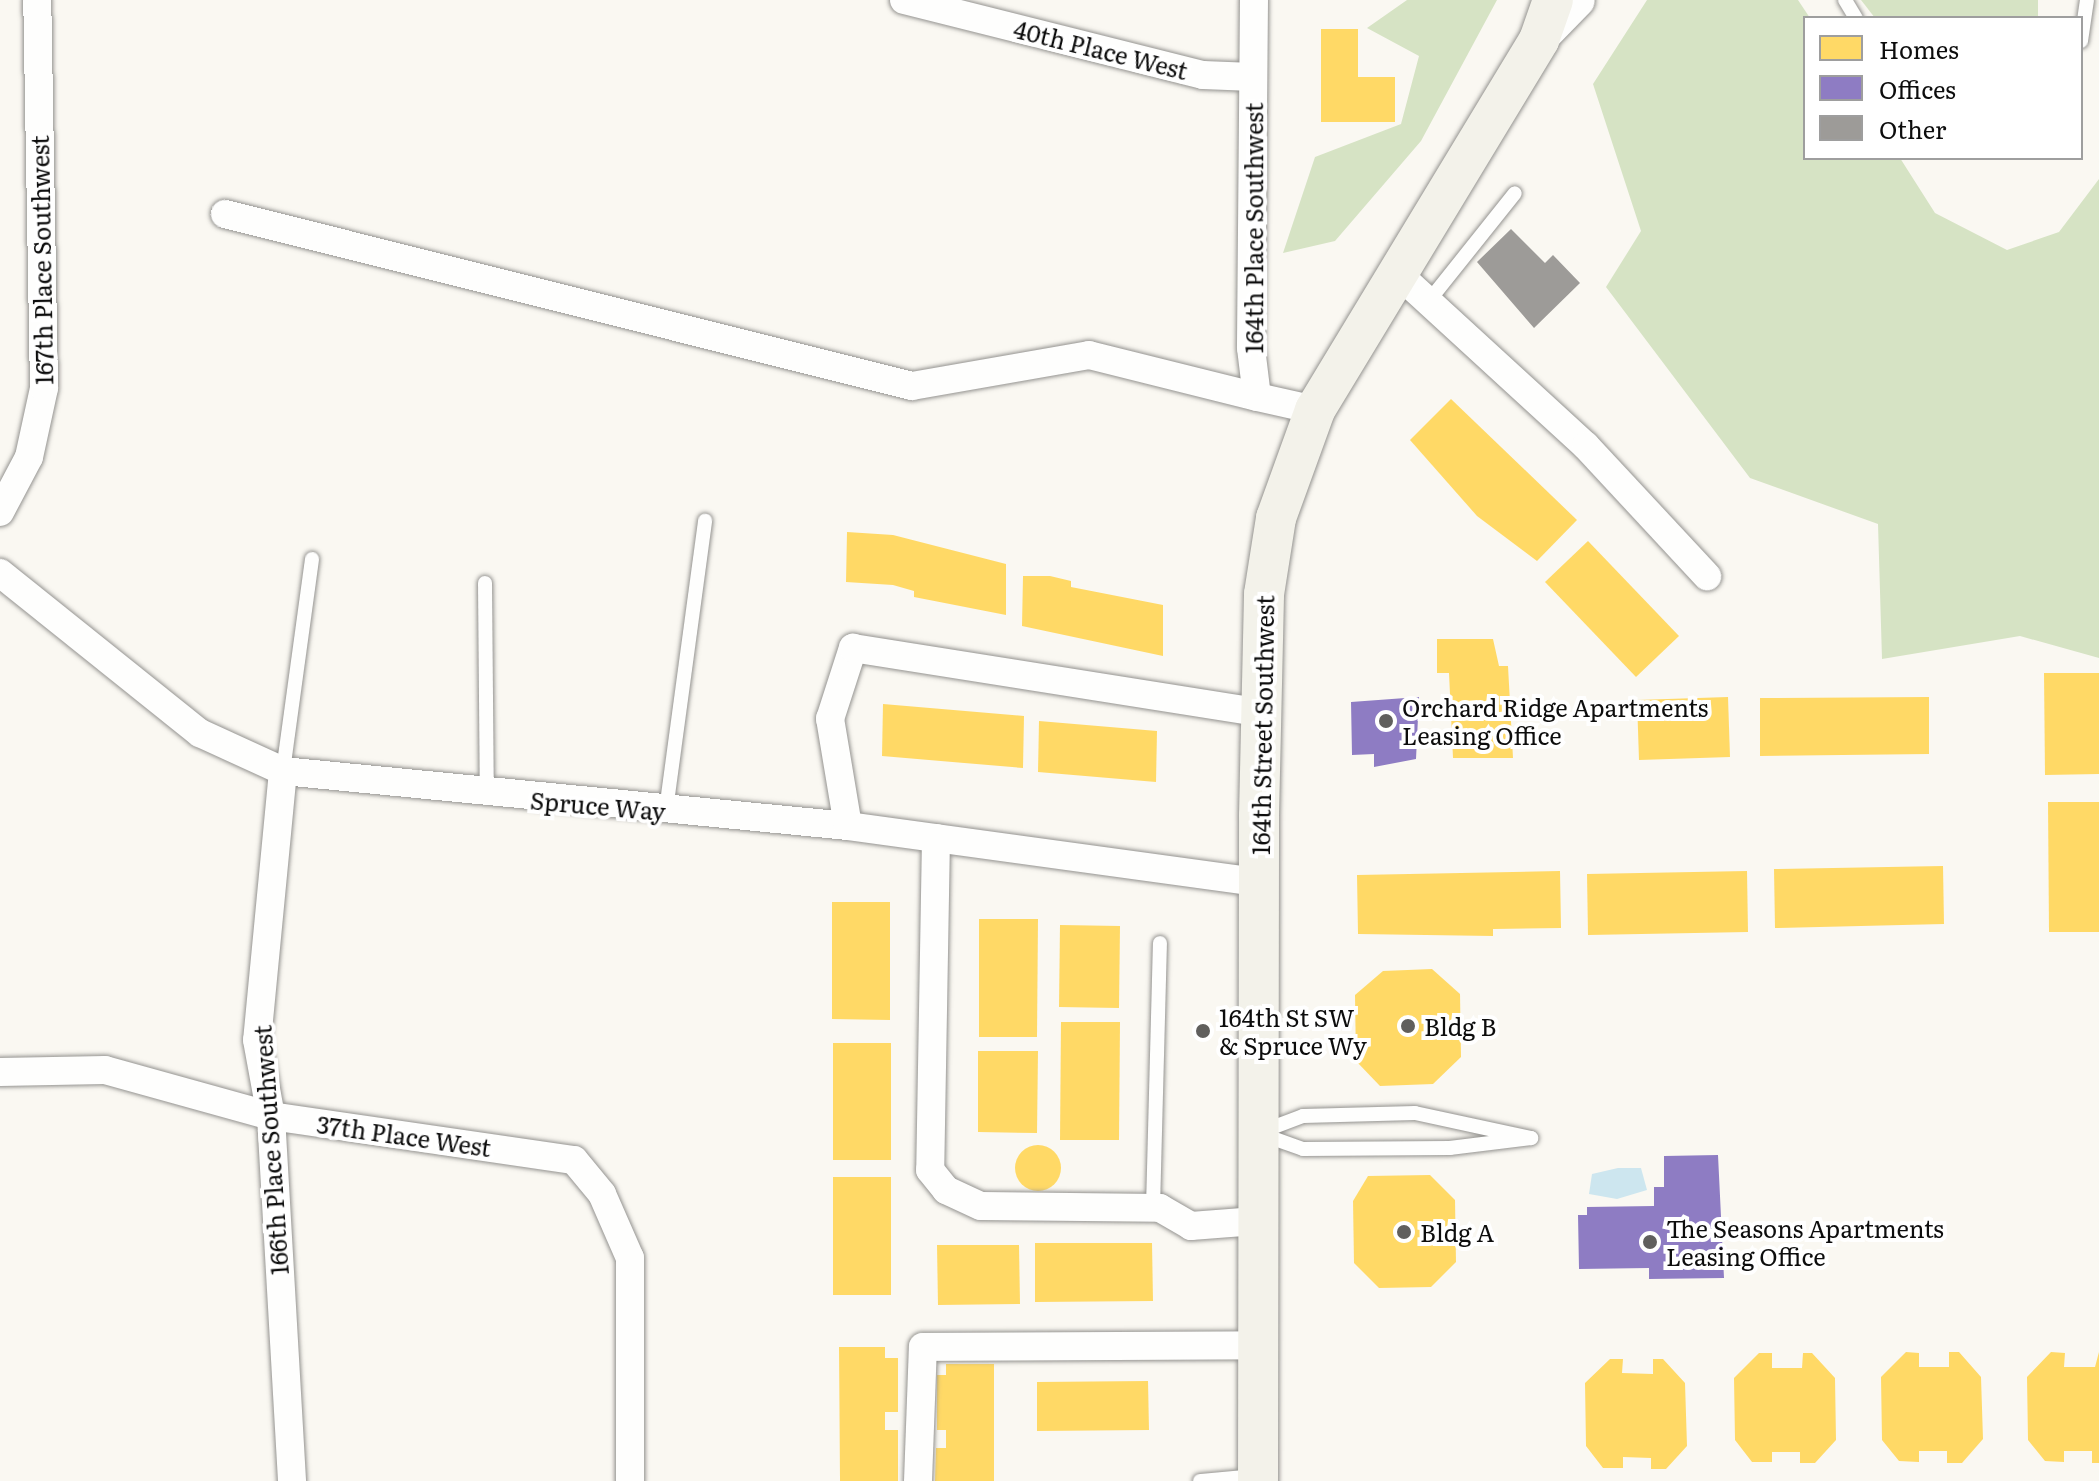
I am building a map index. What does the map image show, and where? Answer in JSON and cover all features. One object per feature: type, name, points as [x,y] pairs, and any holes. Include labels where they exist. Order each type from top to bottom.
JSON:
[{"type":"main road","name":"164th Street Southwest","points":[[1258,1478],[1258,882],[1264,594],[1276,518],[1315,410],[1395,271],[1539,40],[1553,0]]},
{"type":"street","name":"167th Place Southwest","points":[[0,512],[29,457],[44,388],[37,0]]},
{"type":"street","name":"40th Place West","points":[[904,0],[1203,75],[1253,77]]},
{"type":"street","name":"164th Place Southwest","points":[[1254,0],[1251,348],[1257,397]]},
{"type":"street","points":[[1539,40],[1578,0]]},
{"type":"street","points":[[225,214],[912,386],[1089,355],[1315,410]]},
{"type":"street","points":[[1395,271],[1586,446],[1707,576]]},
{"type":"street","name":"Spruce Way","points":[[0,573],[200,733],[283,771],[487,796],[848,826],[1258,882]]},
{"type":"street","points":[[848,826],[830,719],[853,648],[1262,713]]},
{"type":"street","name":"166th Place Southwest","points":[[283,771],[257,1040],[271,1116],[292,1481]]},
{"type":"street","points":[[936,838],[930,1170],[946,1190],[981,1206],[1153,1208],[1191,1226],[1256,1221]]},
{"type":"street","name":"37th Place West","points":[[0,1072],[105,1070],[271,1116],[574,1160],[602,1194],[630,1258],[630,1481]]},
{"type":"street","points":[[918,1481],[923,1347],[1257,1345]]},
{"type":"lane","points":[[2083,27],[2087,0]]},
{"type":"lane","points":[[1428,302],[1515,193]]},
{"type":"lane","points":[[666,811],[705,521]]},
{"type":"lane","points":[[283,771],[312,559]]},
{"type":"lane","points":[[485,583],[487,796]]},
{"type":"lane","points":[[1153,1208],[1160,943]]},
{"type":"lane","points":[[1415,1113],[1531,1138],[1450,1148],[1303,1149],[1258,1133],[1303,1116],[1415,1113]]},
{"type":"lane","points":[[1200,1481],[1258,1478]]},
{"type":"green space","points":[[1407,0],[1497,0],[1421,141],[1335,241],[1283,253],[1315,157],[1401,124],[1419,56],[1367,28]]},
{"type":"green space","points":[[1647,0],[1798,0],[1809,16],[1803,16],[1803,160],[1901,160],[1935,213],[2007,250],[2059,232],[2099,179],[2099,658],[2020,636],[1882,659],[1878,524],[1750,478],[1606,287],[1641,231],[1593,84]]},
{"type":"green space","points":[[1861,0],[2038,0],[2038,16],[1873,16]]},
{"type":"water","points":[[1618,1168],[1641,1168],[1647,1190],[1617,1199],[1589,1194],[1592,1174]]},
{"type":"building: Homes","points":[[1321,29],[1358,29],[1358,77],[1395,77],[1395,122],[1321,122]]},
{"type":"building: Homes","points":[[1451,399],[1577,520],[1537,561],[1477,516],[1410,440]]},
{"type":"building: Homes","points":[[847,532],[893,535],[1006,564],[1006,615],[914,597],[914,591],[893,585],[846,582]]},
{"type":"building: Homes","points":[[1588,541],[1679,636],[1636,677],[1545,582]]},
{"type":"building: Homes","points":[[1023,576],[1050,576],[1071,581],[1071,587],[1163,605],[1163,656],[1022,626]]},
{"type":"building: Homes","points":[[1437,639],[1493,639],[1499,666],[1508,666],[1513,758],[1453,758],[1449,673],[1437,673]]},
{"type":"building: Homes","points":[[2044,673],[2099,673],[2099,774],[2045,775]]},
{"type":"building: Homes","points":[[1728,697],[1730,757],[1639,760],[1637,700]]},
{"type":"building: Homes","points":[[1929,697],[1929,754],[1760,756],[1760,698]]},
{"type":"building: Homes","points":[[883,704],[1024,716],[1023,768],[882,756]]},
{"type":"building: Homes","points":[[1039,721],[1157,731],[1156,782],[1038,772]]},
{"type":"building: Homes","points":[[2048,802],[2099,802],[2099,932],[2049,932]]},
{"type":"building: Homes","points":[[1943,866],[1944,924],[1775,928],[1774,869]]},
{"type":"building: Homes","points":[[1560,871],[1561,928],[1493,929],[1493,936],[1358,934],[1357,875]]},
{"type":"building: Homes","points":[[1747,871],[1748,932],[1588,935],[1587,874]]},
{"type":"building: Homes","points":[[832,902],[890,902],[890,1020],[832,1019]]},
{"type":"building: Homes","points":[[979,919],[1038,919],[1037,1037],[979,1037]]},
{"type":"building: Homes","points":[[1060,925],[1120,926],[1119,1008],[1059,1007]]},
{"type":"building: Homes","name":"Bldg B","points":[[1432,969],[1460,994],[1461,1057],[1433,1084],[1380,1086],[1356,1061],[1355,995],[1383,971]]},
{"type":"building: Homes","points":[[1061,1022],[1120,1022],[1119,1140],[1060,1140]]},
{"type":"building: Homes","points":[[833,1043],[891,1043],[891,1160],[833,1160]]},
{"type":"building: Homes","points":[[978,1051],[1038,1051],[1037,1133],[978,1132]]},
{"type":"building: Homes","points":[[1038,1145],[1054,1152],[1061,1168],[1054,1184],[1038,1191],[1022,1184],[1015,1168],[1022,1152]]},
{"type":"building: Homes","name":"Bldg A","points":[[1430,1175],[1455,1200],[1456,1262],[1431,1287],[1379,1288],[1354,1263],[1353,1201],[1368,1176]]},
{"type":"building: Homes","points":[[833,1177],[891,1177],[891,1295],[833,1295]]},
{"type":"building: Homes","points":[[1035,1243],[1152,1243],[1153,1301],[1035,1302]]},
{"type":"building: Homes","points":[[937,1245],[1019,1245],[1020,1304],[938,1305]]},
{"type":"building: Homes","points":[[839,1347],[885,1347],[885,1358],[898,1358],[898,1412],[885,1412],[885,1430],[898,1430],[898,1481],[840,1481]]},
{"type":"building: Homes","points":[[1906,1352],[1919,1353],[1919,1367],[1949,1367],[1949,1352],[1959,1352],[1981,1377],[1983,1439],[1962,1463],[1947,1463],[1947,1451],[1919,1451],[1919,1462],[1899,1461],[1882,1440],[1881,1377]]},
{"type":"building: Homes","points":[[2051,1352],[2065,1353],[2064,1367],[2095,1367],[2099,1352],[2099,1463],[2092,1463],[2092,1451],[2064,1451],[2064,1462],[2045,1461],[2028,1440],[2027,1377]]},
{"type":"building: Homes","points":[[1759,1353],[1772,1353],[1772,1368],[1802,1368],[1803,1353],[1812,1353],[1835,1378],[1836,1440],[1815,1463],[1800,1463],[1800,1452],[1772,1452],[1772,1462],[1752,1462],[1735,1440],[1734,1378]]},
{"type":"building: Homes","points":[[1610,1359],[1623,1359],[1622,1373],[1653,1374],[1653,1359],[1663,1359],[1685,1383],[1687,1446],[1666,1469],[1651,1469],[1651,1458],[1623,1457],[1623,1468],[1603,1468],[1586,1446],[1585,1383]]},
{"type":"building: Homes","points":[[946,1364],[994,1364],[994,1481],[935,1481],[936,1448],[946,1448],[946,1430],[937,1430],[937,1375],[946,1375]]},
{"type":"building: Homes","points":[[1148,1381],[1149,1430],[1037,1431],[1037,1382]]},
{"type":"building: Offices","name":"Orchard Ridge Apartments Leasing Office","points":[[1419,697],[1416,759],[1374,767],[1374,754],[1352,755],[1351,702]]},
{"type":"building: Offices","name":"The Seasons Apartments Leasing Office","points":[[1718,1155],[1724,1278],[1649,1279],[1649,1268],[1579,1269],[1578,1215],[1587,1215],[1587,1207],[1654,1206],[1654,1187],[1664,1187],[1664,1156]]},
{"type":"building: Other","points":[[1511,229],[1545,263],[1553,255],[1580,283],[1534,328],[1477,262]]},
{"type":"place","name":"Orchard Ridge Apartments Leasing Office","points":[[1386,721]]},
{"type":"place","name":"Bldg B","points":[[1408,1026]]},
{"type":"place","name":"164th St SW & Spruce Wy","points":[[1203,1031]]},
{"type":"place","name":"Bldg A","points":[[1404,1232]]},
{"type":"place","name":"The Seasons Apartments Leasing Office","points":[[1650,1242]]}]
